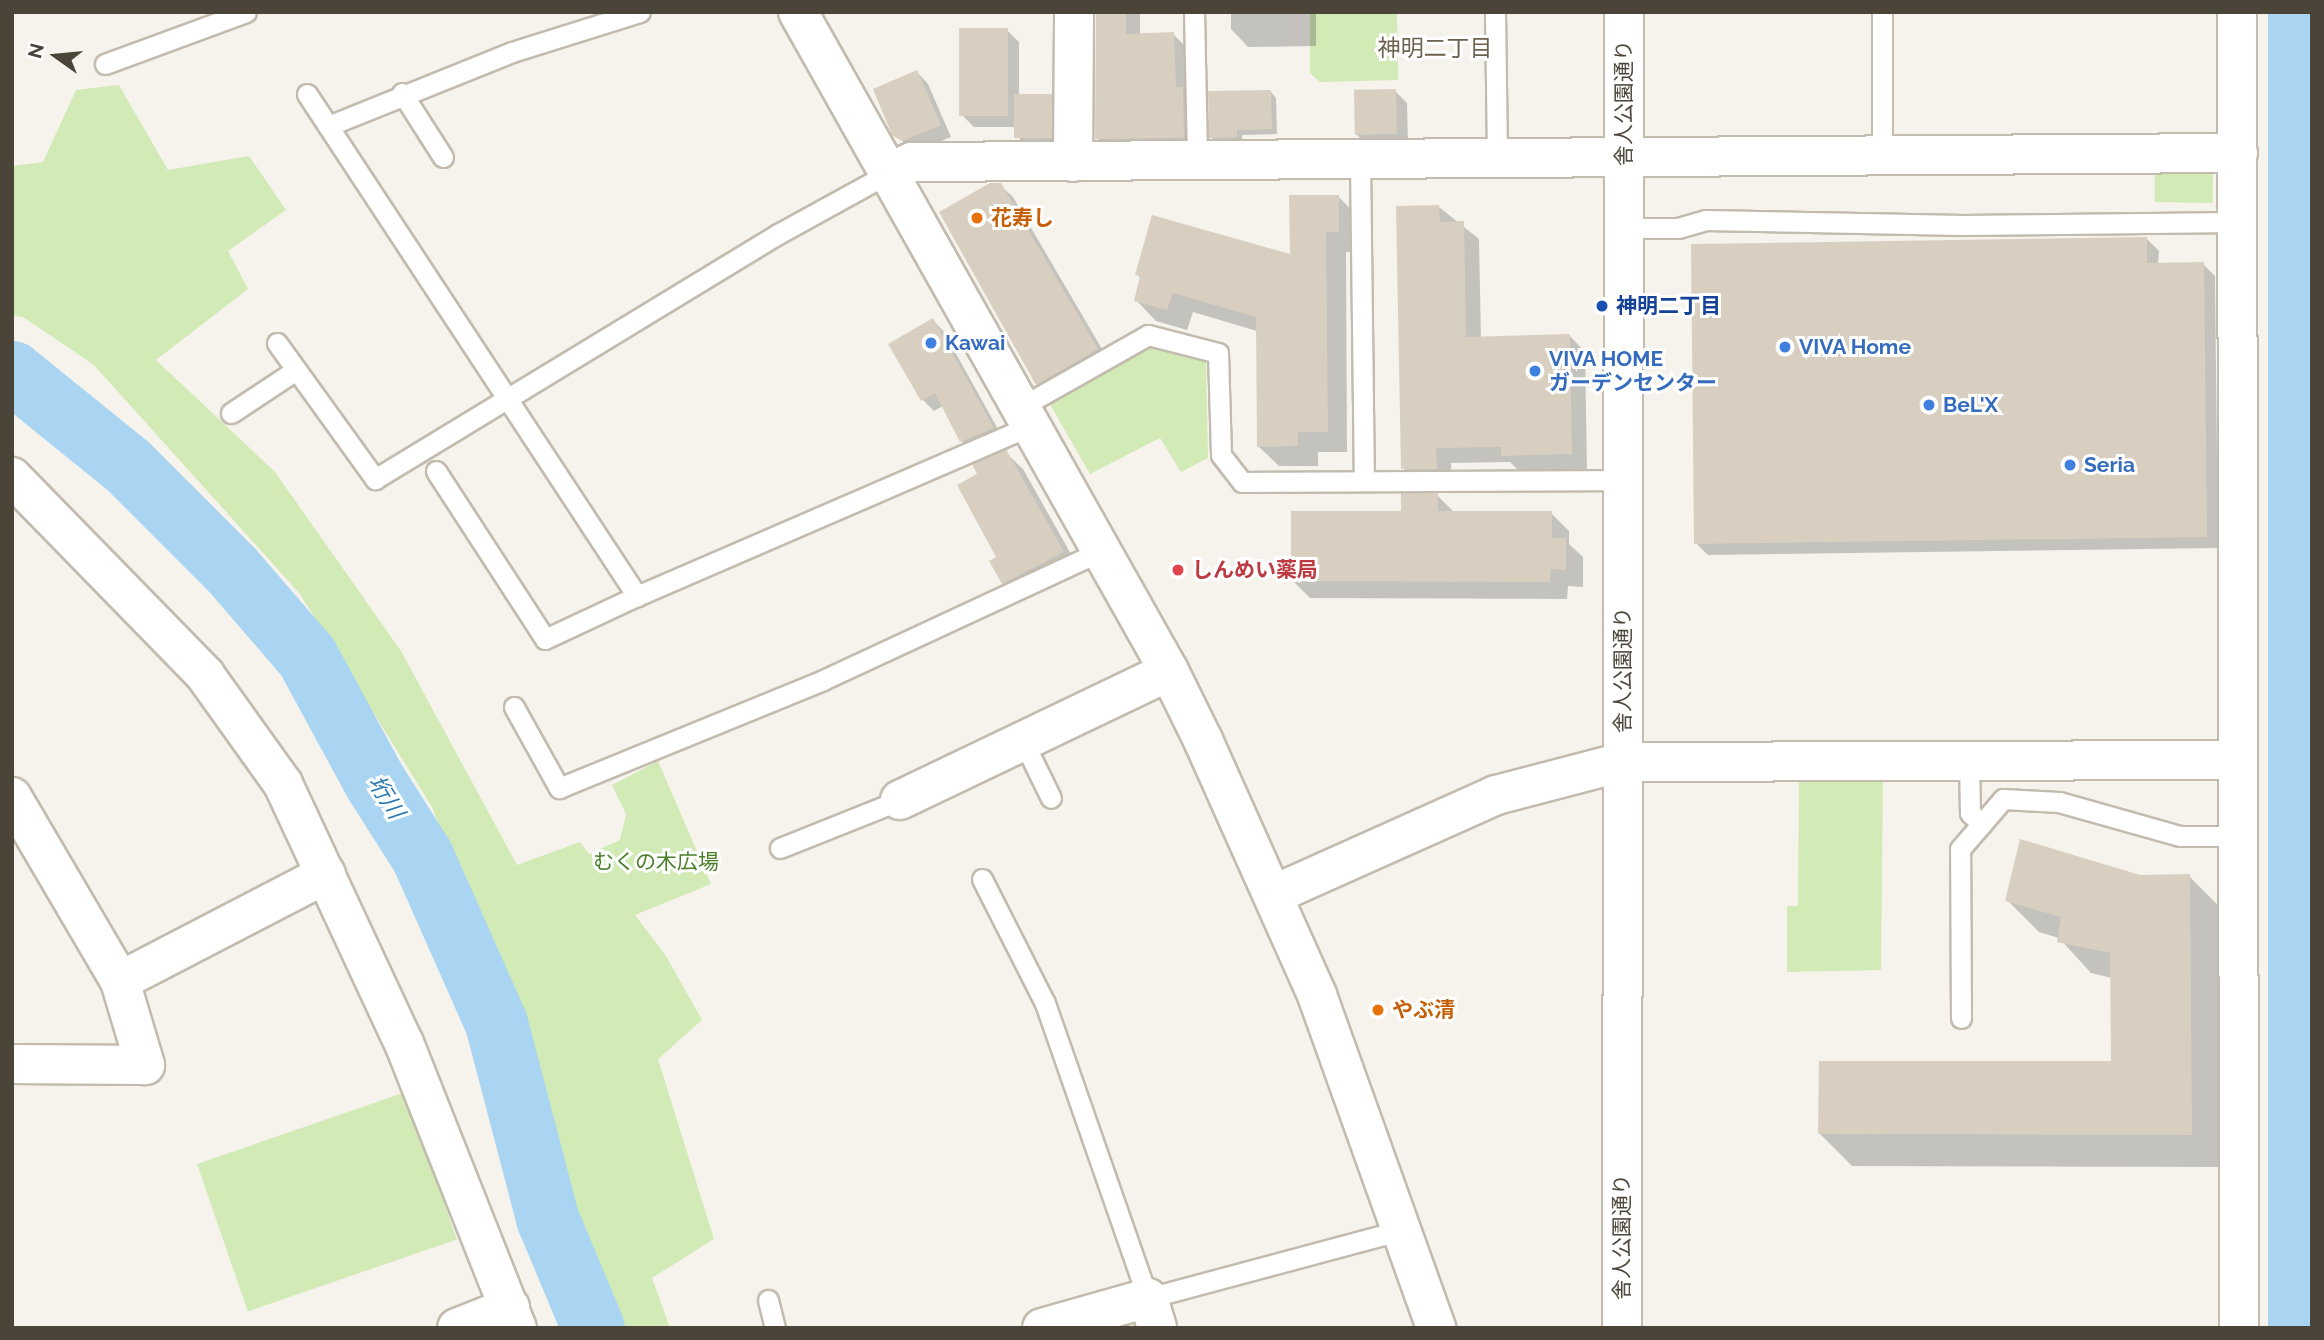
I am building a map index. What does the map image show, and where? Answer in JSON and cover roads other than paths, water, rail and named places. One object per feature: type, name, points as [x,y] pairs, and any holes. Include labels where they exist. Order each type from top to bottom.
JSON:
[{"type":"street","points":[[798,12],[1169,671],[1275,894],[1359,1102],[1436,1328]]},
{"type":"street","points":[[1073,162],[1074,12]]},
{"type":"street","name":"舎人公園通り","points":[[1622,1328],[1624,12]]},
{"type":"street","points":[[2237,12],[2239,1328]]},
{"type":"street","points":[[889,173],[912,162],[1497,161],[1624,159],[1644,155],[1882,152],[2238,153]]},
{"type":"street","points":[[12,477],[205,675],[283,783],[404,1043],[514,1317],[457,1328]]},
{"type":"street","points":[[900,800],[1024,743],[1169,671]]},
{"type":"street","points":[[1275,894],[1496,795],[1623,762],[2237,760]]},
{"type":"street","points":[[12,797],[120,981],[145,1065],[12,1064]]},
{"type":"street","points":[[120,981],[326,874]]},
{"type":"street","points":[[1042,1328],[1153,1313]]},
{"type":"lane","points":[[105,64],[246,12]]},
{"type":"lane","points":[[328,126],[402,93],[640,12]]},
{"type":"lane","points":[[1194,12],[1197,162]]},
{"type":"lane","points":[[1495,12],[1497,161]]},
{"type":"lane","points":[[1882,12],[1882,152]]},
{"type":"lane","points":[[402,93],[443,157]]},
{"type":"lane","points":[[307,94],[508,395],[637,596]]},
{"type":"lane","points":[[1360,160],[1364,481]]},
{"type":"lane","points":[[277,343],[375,479],[508,395],[778,234],[889,173]]},
{"type":"lane","points":[[1624,228],[1678,228],[1706,220],[1973,225],[2238,222]]},
{"type":"lane","points":[[436,471],[545,639],[1024,417],[1148,335],[1218,353],[1221,455],[1242,482],[1622,480]]},
{"type":"lane","points":[[231,413],[296,370]]},
{"type":"lane","points":[[514,707],[559,788],[823,680],[1101,551]]},
{"type":"lane","points":[[1024,743],[1051,798]]},
{"type":"lane","points":[[1969,761],[1970,813],[1982,824]]},
{"type":"lane","points":[[1961,1018],[1960,849],[2003,799],[2059,802],[2180,836],[2238,836]]},
{"type":"lane","points":[[780,848],[900,800]]},
{"type":"lane","points":[[982,879],[1045,1003],[1103,1157],[1153,1313],[1402,1230]]},
{"type":"lane","points":[[768,1300],[775,1328]]},
{"type":"water","points":[[2268,12],[2312,12],[2312,1328],[2268,1328]]},
{"type":"waterway","name":"垳川","points":[[12,372],[128,466],[232,570],[307,657],[375,782],[422,856],[496,1023],[547,1218],[593,1328]]},
{"type":"place","name":"花寿し","points":[[977,218]]},
{"type":"place","name":"神明二丁目","points":[[1602,306]]},
{"type":"place","name":"Kawai","points":[[931,343]]},
{"type":"place","name":"VIVA Home","points":[[1785,347]]},
{"type":"place","name":"VIVA HOME ガーデンセンター","points":[[1535,371]]},
{"type":"place","name":"BeL'X","points":[[1929,405]]},
{"type":"place","name":"Seria","points":[[2070,465]]},
{"type":"place","name":"しんめい薬局","points":[[1178,570]]},
{"type":"place","name":"やぶ清","points":[[1378,1010]]},
{"type":"district","name":"神明二丁目","points":[[1435,48]]},
{"type":"park label","name":"むくの木広場","points":[[656,862]]}]
